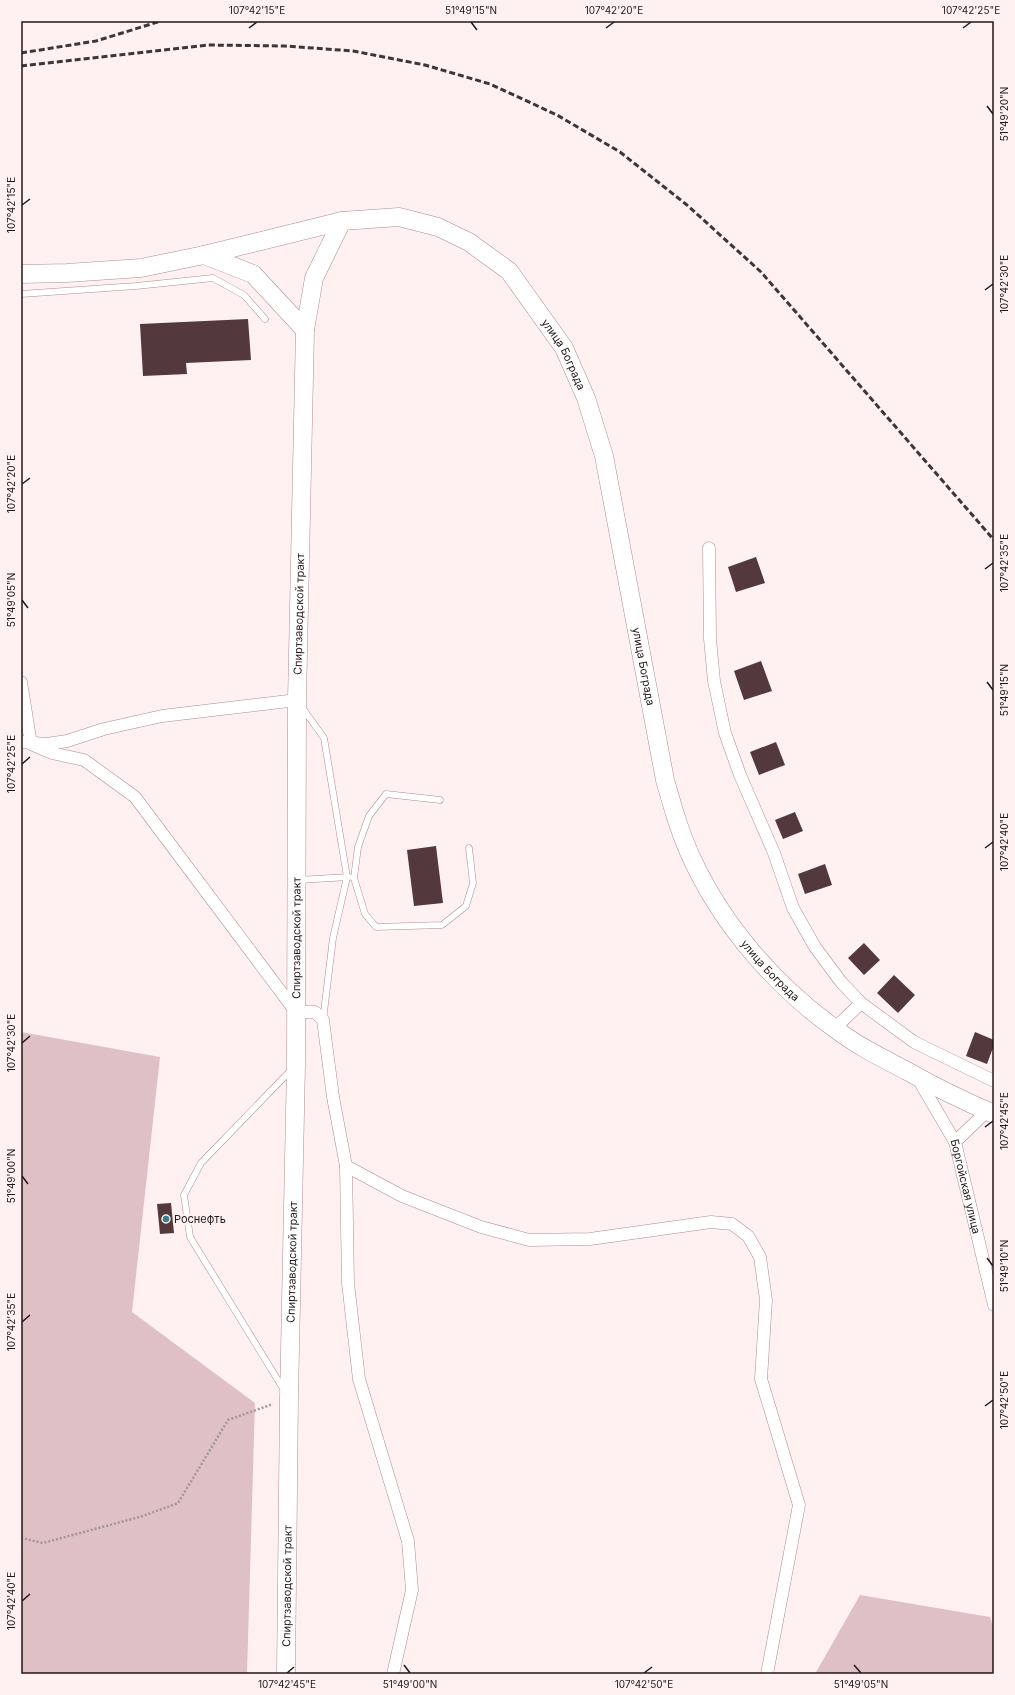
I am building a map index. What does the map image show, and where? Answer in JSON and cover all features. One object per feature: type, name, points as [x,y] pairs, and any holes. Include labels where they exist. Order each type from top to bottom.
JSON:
[{"type":"main road","name":"улица Бограда","points":[[21,274],[68,273],[135,277],[204,255],[342,221],[399,217],[438,227],[468,242],[509,271],[564,348],[586,398],[604,456],[665,780],[673,807],[694,862],[713,898],[734,928],[767,969],[797,999],[834,1029],[871,1052],[917,1077],[990,1113]]},
{"type":"main road","name":"Спиртзаводской тракт","points":[[286,1674],[289,1398],[296,1066],[297,700],[305,330],[314,278],[342,221]]},
{"type":"main road","points":[[204,255],[253,274],[305,330]]},
{"type":"street","points":[[709,548],[710,639],[714,681],[725,733],[740,775],[774,853],[793,908],[814,947],[841,982],[861,1003],[914,1042],[994,1081]]},
{"type":"street","points":[[21,682],[26,743]]},
{"type":"street","points":[[26,743],[47,744],[67,741],[104,730],[162,716],[297,700]]},
{"type":"street","points":[[26,743],[52,753],[84,760],[135,797],[296,1012],[314,1012],[323,1020],[333,1097],[346,1166],[348,1283],[359,1380],[408,1541],[412,1590],[392,1674]]},
{"type":"street","points":[[834,1029],[861,1003]]},
{"type":"street","name":"Боргойская улица","points":[[917,1077],[955,1142],[994,1305]]},
{"type":"street","points":[[955,1142],[990,1113]]},
{"type":"street","points":[[346,1166],[402,1196],[481,1227],[529,1240],[590,1239],[711,1222],[732,1224],[748,1236],[760,1257],[766,1300],[761,1379],[799,1505],[767,1674]]},
{"type":"lane","points":[[21,294],[135,277],[213,278],[244,295],[265,319]]},
{"type":"lane","points":[[297,700],[324,738],[347,877],[334,938],[323,1020]]},
{"type":"lane","points":[[440,800],[386,794],[369,816],[358,847],[354,878],[365,914],[376,927],[442,924],[466,906],[473,883],[469,848]]},
{"type":"lane","points":[[297,880],[347,877],[354,878]]},
{"type":"lane","points":[[289,1398],[240,1316],[190,1237],[184,1195],[201,1163],[296,1066]]},
{"type":"path","points":[[21,1538],[43,1543],[143,1516],[178,1503],[228,1420],[289,1398]]},
{"type":"shaded area","points":[[21,1032],[160,1057],[132,1312],[255,1403],[247,1674],[21,1674]]},
{"type":"shaded area","points":[[860,1595],[990,1617],[994,1630],[994,1674],[815,1674]]},
{"type":"building","points":[[248,319],[251,360],[186,363],[187,374],[143,376],[140,324]]},
{"type":"building","points":[[756,557],[765,583],[736,592],[728,567]]},
{"type":"building","points":[[761,661],[772,691],[744,700],[734,671]]},
{"type":"building","points":[[776,742],[785,765],[759,775],[750,752]]},
{"type":"building","points":[[795,812],[803,831],[783,839],[775,820]]},
{"type":"building","points":[[436,846],[443,903],[414,906],[407,850]]},
{"type":"building","points":[[825,864],[832,885],[805,894],[798,874]]},
{"type":"building","points":[[864,943],[880,960],[864,975],[848,958]]},
{"type":"building","points":[[894,975],[915,995],[898,1013],[877,993]]},
{"type":"building","points":[[975,1032],[994,1040],[994,1045],[987,1064],[966,1056]]},
{"type":"building","name":"Роснефть","points":[[171,1203],[174,1233],[160,1234],[157,1204]]},
{"type":"railway","points":[[21,53],[96,41],[161,21]]},
{"type":"railway","points":[[21,66],[208,45],[285,46],[353,51],[425,65],[490,84],[557,115],[620,152],[687,205],[761,272],[994,540]]},
{"type":"place","name":"Роснефть","points":[[166,1219]]}]
